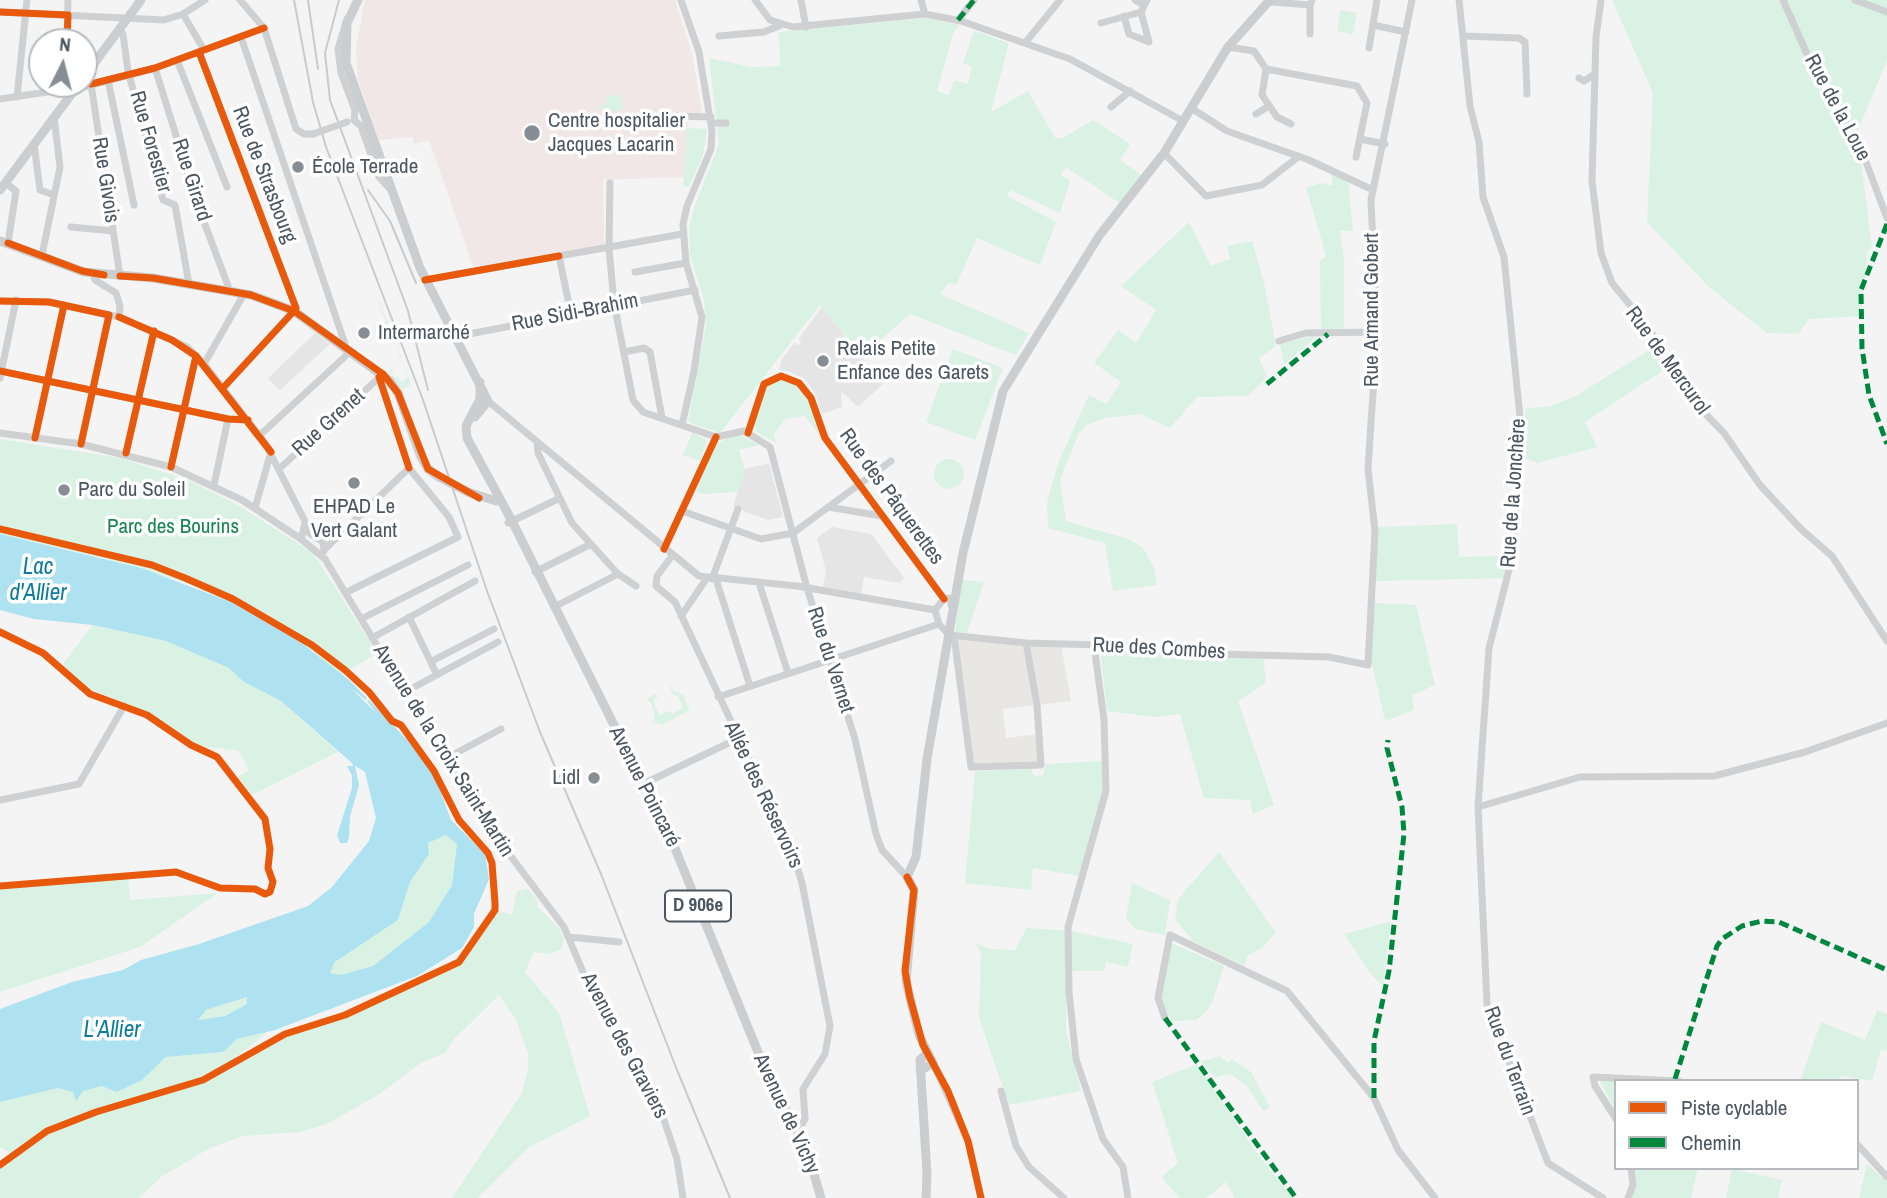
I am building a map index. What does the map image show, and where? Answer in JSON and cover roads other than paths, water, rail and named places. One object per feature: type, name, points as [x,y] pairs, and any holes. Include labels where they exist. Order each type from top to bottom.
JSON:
[{"type":"main road","points":[[98,57],[141,0]]},
{"type":"main road","points":[[358,0],[350,15],[345,37],[349,81],[425,280],[480,382],[484,403],[468,422],[466,435],[496,496]]},
{"type":"main road","points":[[348,63],[350,31],[358,0]]},
{"type":"main road","points":[[920,1071],[933,1063],[919,1035],[906,981],[914,890],[907,877],[916,856],[924,778],[947,628],[1003,391],[1099,236],[1164,153],[1228,47],[1274,2]]},
{"type":"main road","points":[[3,187],[68,98]]},
{"type":"main road","points":[[4,242],[93,274],[230,291],[267,299],[294,311],[349,349],[398,393],[421,457],[428,469],[468,492],[496,496]]},
{"type":"main road","points":[[468,492],[496,496]]},
{"type":"main road","name":"D 906e","points":[[496,496],[510,522]]},
{"type":"main road","name":"Avenue Poincaré","points":[[510,522],[678,856],[748,1030]]},
{"type":"main road","points":[[947,628],[947,598],[963,553]]},
{"type":"main road","name":"Avenue de Vichy","points":[[748,1030],[813,1166],[821,1198]]},
{"type":"main road","points":[[926,1197],[920,1060],[928,1054]]},
{"type":"street","points":[[17,96],[27,0]]},
{"type":"street","points":[[68,0],[68,28]]},
{"type":"street","points":[[0,12],[164,20],[183,14],[205,0]]},
{"type":"street","points":[[240,0],[264,28],[292,120],[301,133],[313,134],[351,121],[361,126],[379,177],[390,188]]},
{"type":"street","points":[[681,0],[699,52],[711,120],[711,149],[687,206],[682,234],[686,263],[702,323],[682,425]]},
{"type":"street","points":[[755,0],[765,15],[781,25]]},
{"type":"street","points":[[801,0],[806,27]]},
{"type":"street","points":[[921,0],[925,14]]},
{"type":"street","points":[[958,20],[974,0]]},
{"type":"street","points":[[1025,43],[1060,0]]},
{"type":"street","points":[[1135,0],[1144,5]]},
{"type":"street","points":[[1369,48],[1377,0]]},
{"type":"street","name":"Rue Armand Gobert","points":[[1368,665],[1375,531],[1368,450],[1377,332],[1373,190],[1385,144],[1412,0]]},
{"type":"street","name":"Rue de la Jonchère","points":[[1459,0],[1486,213],[1504,257],[1522,437],[1510,566],[1489,648],[1478,807]]},
{"type":"street","name":"Rue de Mercurol","points":[[1601,0],[1595,74],[1592,181],[1601,253],[1612,283],[1649,328],[1688,396],[1724,433],[1759,485],[1801,529],[1832,556],[1887,641]]},
{"type":"street","name":"Rue de la Loue","points":[[1783,0],[1802,44],[1863,155],[1887,218]]},
{"type":"street","points":[[1855,0],[1887,12]]},
{"type":"street","points":[[1274,2],[1311,3],[1310,34]]},
{"type":"street","points":[[1101,23],[1124,16],[1144,5]]},
{"type":"street","points":[[1124,16],[1129,34],[1149,42],[1144,5]]},
{"type":"street","name":"Rue de Strasbourg","points":[[183,14],[202,51],[296,308],[294,311]]},
{"type":"street","points":[[719,36],[764,32],[781,25],[806,27],[925,14],[958,20],[1070,59],[1183,121]]},
{"type":"street","points":[[350,15],[343,27],[338,50],[349,81],[355,110],[351,121]]},
{"type":"street","points":[[1373,25],[1406,32]]},
{"type":"street","points":[[98,81],[155,68],[264,28]]},
{"type":"street","points":[[119,29],[123,34],[130,74]]},
{"type":"street","points":[[1463,36],[1519,38],[1525,42],[1527,94]]},
{"type":"street","points":[[241,37],[349,349],[260,435]]},
{"type":"street","points":[[1228,47],[1254,51],[1266,69],[1262,94],[1277,117],[1291,124]]},
{"type":"street","points":[[177,60],[227,187]]},
{"type":"street","name":"Rue Girard","points":[[155,68],[198,206],[230,291]]},
{"type":"street","points":[[1266,69],[1357,86],[1367,103],[1356,157]]},
{"type":"street","name":"Rue Forestier","points":[[130,74],[163,200],[174,205],[189,284]]},
{"type":"street","points":[[1579,78],[1584,81],[1595,74]]},
{"type":"street","points":[[108,80],[134,205]]},
{"type":"street","points":[[1111,107],[1130,91]]},
{"type":"street","points":[[0,99],[28,94]]},
{"type":"street","name":"Rue Givois","points":[[81,98],[113,231],[120,276]]},
{"type":"street","points":[[1256,114],[1269,106]]},
{"type":"street","points":[[1191,108],[1227,131],[1350,177],[1373,190]]},
{"type":"street","points":[[675,116],[726,123]]},
{"type":"street","points":[[42,255],[60,167],[54,117]]},
{"type":"street","points":[[1360,139],[1385,144]]},
{"type":"street","points":[[34,144],[40,190],[54,195]]},
{"type":"street","points":[[1164,153],[1206,196],[1262,185],[1298,157]]},
{"type":"street","points":[[610,183],[609,248],[614,305],[635,404],[643,412],[716,437],[742,431],[770,447],[807,588],[934,610],[947,628],[971,767],[1041,768],[1037,705],[1026,643]]},
{"type":"street","points":[[3,187],[16,191],[4,242]]},
{"type":"street","points":[[71,228],[113,231]]},
{"type":"street","points":[[425,280],[682,234]]},
{"type":"street","points":[[559,256],[570,314]]},
{"type":"street","points":[[635,272],[686,263]]},
{"type":"street","points":[[93,274],[95,280],[116,293],[120,306],[119,317]]},
{"type":"street","name":"Rue Sidi-Brahim","points":[[454,337],[695,290]]},
{"type":"street","points":[[204,364],[244,294]]},
{"type":"street","points":[[0,300],[64,305],[119,317],[187,347],[204,364],[260,435],[305,523],[305,535],[323,553]]},
{"type":"street","points":[[16,300],[1,373],[228,419],[248,420]]},
{"type":"street","points":[[35,438],[64,305]]},
{"type":"street","points":[[223,388],[294,311]]},
{"type":"street","points":[[81,444],[109,315]]},
{"type":"street","points":[[126,453],[153,331]]},
{"type":"street","points":[[1279,341],[1306,333],[1377,332]]},
{"type":"street","points":[[624,352],[644,348],[650,352],[662,418]]},
{"type":"street","points":[[171,467],[197,356]]},
{"type":"street","points":[[345,593],[458,537],[449,517],[409,468],[381,376]]},
{"type":"street","name":"Rue Grenet","points":[[279,468],[381,376]]},
{"type":"street","name":"Rue des Pâquerettes","points":[[748,433],[764,384],[775,377],[788,377],[807,391],[825,438],[947,598]]},
{"type":"street","name":"Rue du Vernet","points":[[484,403],[499,410],[692,573],[711,578],[807,588],[855,739],[879,843],[907,877]]},
{"type":"street","points":[[214,485],[228,419]]},
{"type":"street","points":[[0,433],[81,444],[126,453],[171,467],[214,485],[305,535],[323,542],[323,553]]},
{"type":"street","points":[[664,550],[716,437]]},
{"type":"street","points":[[537,442],[537,453],[572,523],[618,574],[636,586]]},
{"type":"street","points":[[255,508],[271,452]]},
{"type":"street","points":[[682,511],[761,539],[793,533],[891,461]]},
{"type":"street","points":[[323,553],[409,468]]},
{"type":"street","points":[[510,522],[560,498]]},
{"type":"street","points":[[828,507],[883,516]]},
{"type":"street","points":[[681,616],[711,578],[738,509]]},
{"type":"street","points":[[536,572],[591,544]]},
{"type":"street","name":"Avenue de la Croix Saint-Martin","points":[[323,553],[445,759],[494,836],[569,937]]},
{"type":"street","name":"Allée des Réservoirs","points":[[671,556],[655,582],[675,601],[793,853],[802,883],[829,1011],[829,1040],[825,1054],[803,1090],[805,1119],[797,1133]]},
{"type":"street","points":[[361,619],[468,565]]},
{"type":"street","points":[[554,607],[618,574]]},
{"type":"street","points":[[711,578],[750,686]]},
{"type":"street","points":[[372,638],[475,581]]},
{"type":"street","points":[[759,583],[788,673]]},
{"type":"street","points":[[934,610],[947,598]]},
{"type":"street","points":[[409,617],[437,675]]},
{"type":"street","points":[[718,696],[828,660],[947,628]]},
{"type":"street","name":"Rue des Combes","points":[[947,628],[1026,643],[1139,646],[1180,653],[1329,657],[1368,665]]},
{"type":"street","points":[[432,661],[494,629]]},
{"type":"street","points":[[405,692],[498,642]]},
{"type":"street","points":[[1094,645],[1104,720],[1106,791],[1068,927],[1069,992],[1076,1059],[1103,1139],[1123,1167],[1128,1198]]},
{"type":"street","points":[[0,800],[79,784],[124,706]]},
{"type":"street","points":[[1478,807],[1580,777],[1714,776],[1817,749],[1887,723]]},
{"type":"street","points":[[445,759],[501,729]]},
{"type":"street","points":[[643,784],[737,738]]},
{"type":"street","name":"Rue du Terrain","points":[[1478,807],[1487,1004],[1548,1163],[1603,1198]]},
{"type":"street","points":[[1165,1018],[1158,998],[1170,935],[1277,985],[1296,999],[1374,1098],[1398,1150],[1435,1198]]},
{"type":"street","points":[[569,937],[618,942]]},
{"type":"street","name":"Avenue des Graviers","points":[[569,937],[589,982],[662,1114],[677,1158],[683,1198]]},
{"type":"street","points":[[933,1063],[968,1141],[981,1198]]},
{"type":"street","points":[[1614,1116],[1595,1086],[1593,1077],[1636,1079]]},
{"type":"street","points":[[1002,1091],[1016,1146],[1029,1167],[1063,1198]]},
{"type":"street","points":[[1859,1146],[1887,1177]]},
{"type":"street","points":[[1628,1198],[1633,1185],[1631,1170]]},
{"type":"water","name":"L'Allier","points":[[0,534],[141,568],[231,602],[300,642],[349,680],[366,700],[351,688],[377,714],[367,701],[369,700],[411,744],[436,779],[451,820],[485,854],[489,879],[474,914],[474,927],[462,948],[417,976],[275,1030],[237,1039],[223,1052],[166,1057],[142,1080],[117,1092],[102,1086],[83,1091],[76,1101],[73,1092],[58,1088],[0,1102],[0,1009],[72,982],[123,970],[141,960],[199,944],[308,906],[332,887],[369,841],[376,818],[365,772],[355,766],[359,785],[350,817],[349,837],[347,843],[340,843],[337,835],[352,788],[352,776],[347,766],[353,766],[352,763],[281,701],[244,682],[229,668],[166,641],[93,625],[34,619],[0,610]],"holes":[[[446,835],[457,844],[452,885],[429,922],[373,966],[341,975],[330,973],[335,962],[398,920],[410,882],[429,854],[428,843]],[[247,997],[247,1004],[225,1016],[198,1020],[206,1010]]]},
{"type":"railway","points":[[294,0],[313,102],[326,147],[423,400],[487,591],[540,732],[601,874],[730,1198]]},
{"type":"railway","points":[[308,0],[318,69]]},
{"type":"railway","points":[[339,0],[325,53],[330,100],[408,311],[428,390]]},
{"type":"railway","points":[[368,190],[390,221],[416,283]]},
{"type":"place","name":"Centre hospitalier Jacques Lacarin","points":[[532,133]]},
{"type":"place","name":"École Terrade","points":[[298,167]]},
{"type":"place","name":"Intermarché","points":[[364,333]]},
{"type":"place","name":"Relais Petite Enfance des Garets","points":[[823,361]]},
{"type":"place","name":"EHPAD Le Vert Galant","points":[[354,483]]},
{"type":"place","name":"Parc du Soleil","points":[[64,490]]},
{"type":"place","name":"Lidl","points":[[594,778]]},
{"type":"park label","name":"Parc des Bourins","points":[[173,527]]},
{"type":"water label","name":"Lac d'Allier","points":[[38,581]]}]
